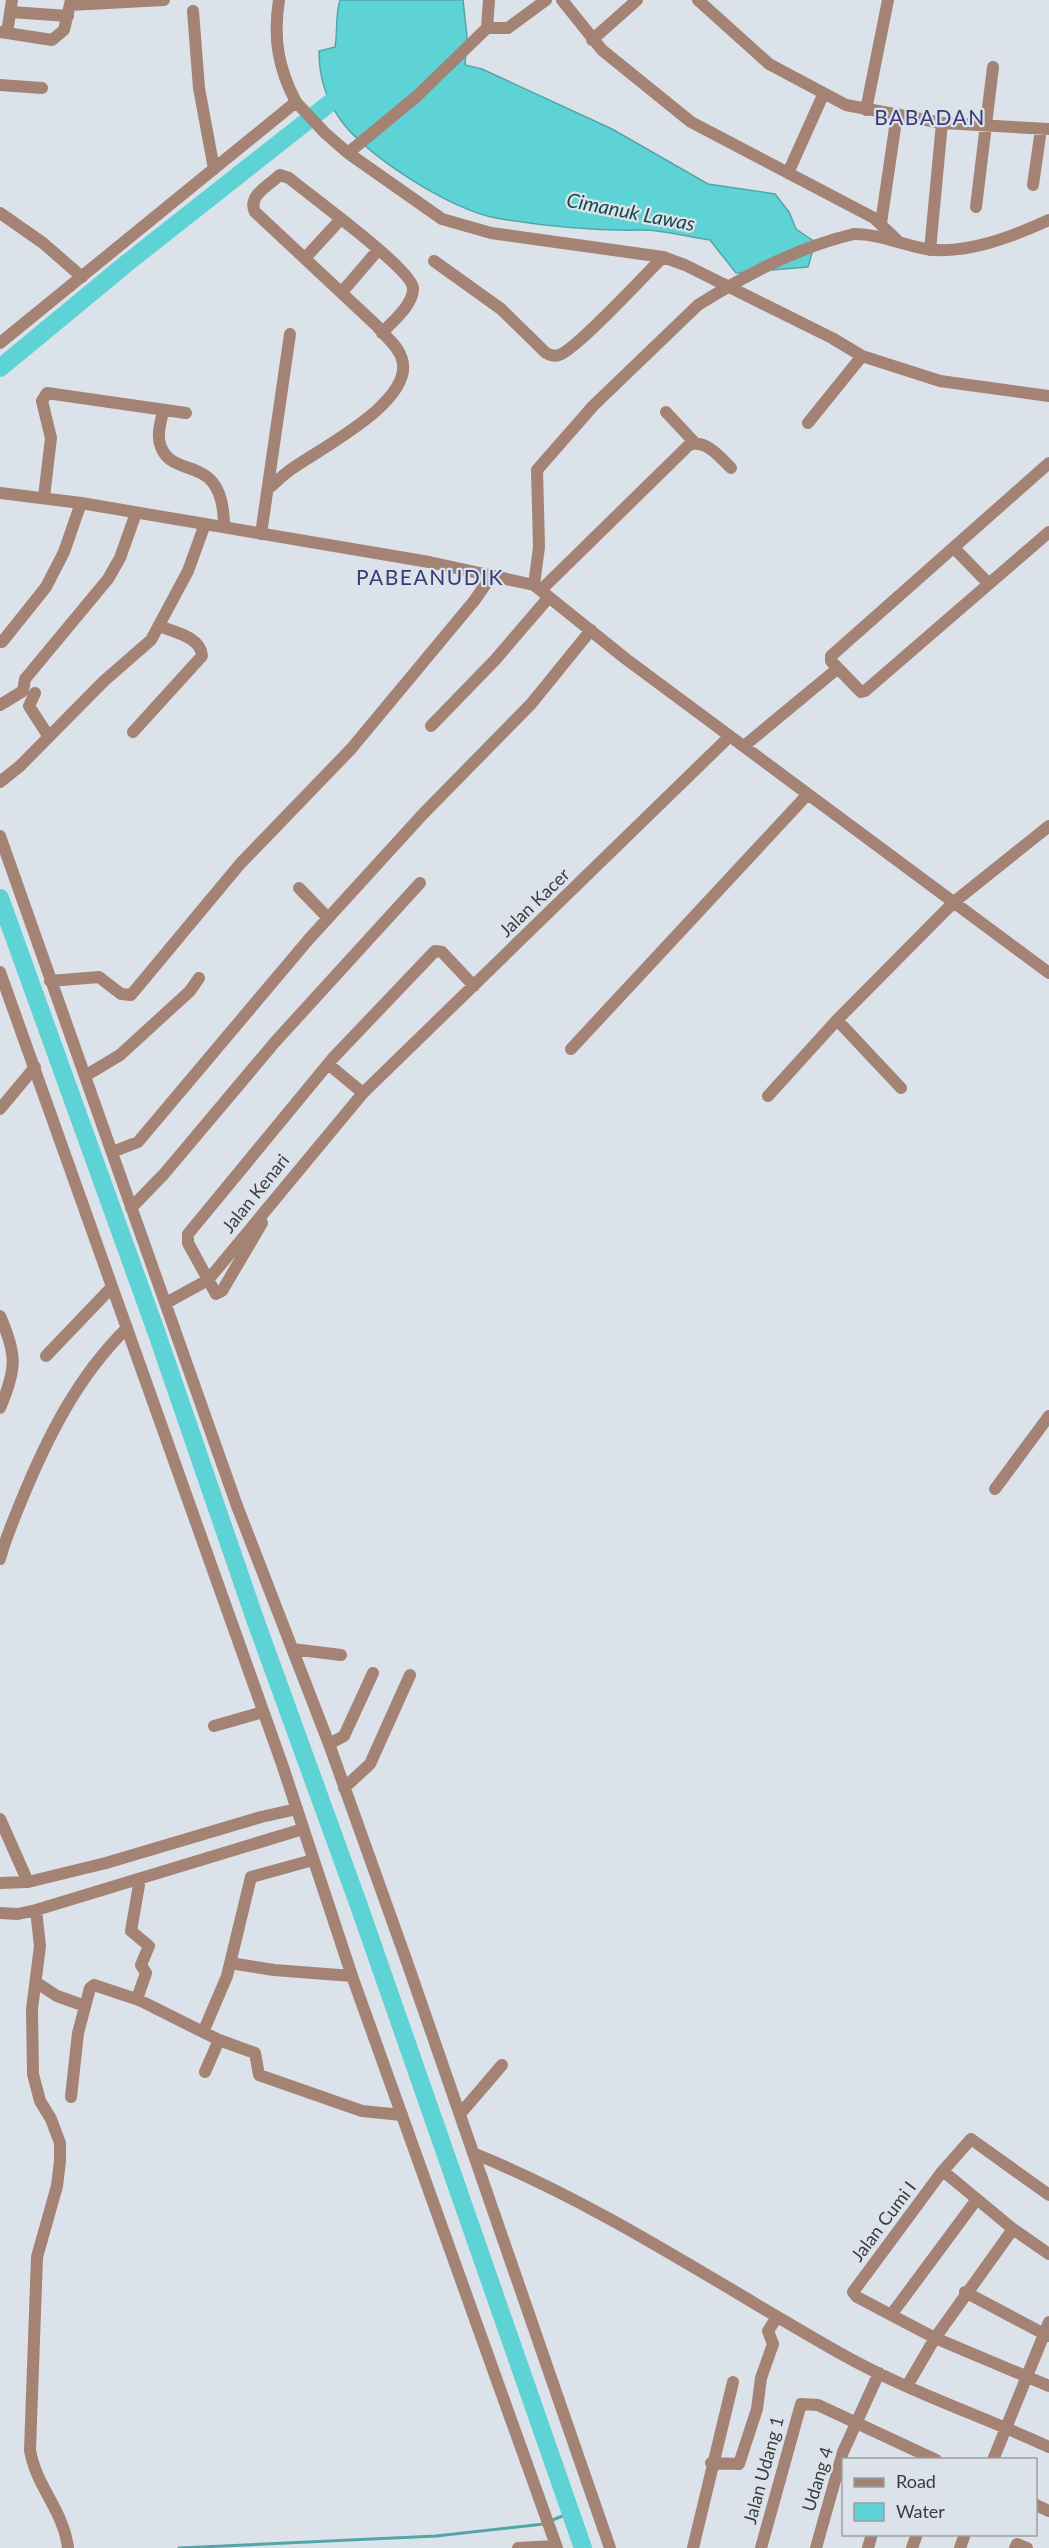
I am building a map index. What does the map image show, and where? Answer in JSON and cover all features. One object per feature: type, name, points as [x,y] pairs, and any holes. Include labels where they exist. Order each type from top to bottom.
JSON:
[{"type":"street","points":[[70,7],[64,30],[52,40],[4,33],[11,6],[70,7],[164,0]]},
{"type":"street","points":[[279,0],[275,32],[276,47],[283,77],[299,105],[325,134],[348,153],[442,219],[491,233],[663,257],[685,265],[826,335],[862,356],[940,381],[1049,396]]},
{"type":"street","points":[[348,153],[412,100],[487,28],[489,0]]},
{"type":"street","points":[[487,28],[508,28],[546,0]]},
{"type":"street","points":[[562,0],[592,40],[692,122],[881,223],[897,240]]},
{"type":"street","points":[[592,40],[637,0]]},
{"type":"street","points":[[698,0],[769,64],[823,95],[846,105],[942,123],[1045,129],[1033,185]]},
{"type":"street","points":[[866,110],[888,0]]},
{"type":"street","points":[[193,11],[199,88],[214,169]]},
{"type":"street","points":[[976,207],[993,66]]},
{"type":"street","points":[[0,85],[42,88]]},
{"type":"street","points":[[788,173],[823,95]]},
{"type":"street","points":[[0,343],[214,169],[299,105]]},
{"type":"street","points":[[881,223],[897,114]]},
{"type":"street","points":[[930,250],[942,123]]},
{"type":"street","points":[[268,489],[290,469],[340,439],[389,400],[403,372],[403,360],[395,345],[382,333],[342,292],[255,212],[252,206],[253,199],[279,175],[284,176],[342,219],[404,271],[413,284],[413,294],[406,306],[382,333]]},
{"type":"street","points":[[0,213],[43,243],[82,277]]},
{"type":"street","points":[[305,258],[342,219]]},
{"type":"street","points":[[541,590],[537,470],[593,406],[698,304],[736,281],[821,242],[854,234],[871,234],[930,250],[972,246],[1049,220]]},
{"type":"street","points":[[342,292],[378,250]]},
{"type":"street","points":[[434,261],[501,309],[546,353],[554,356],[564,353],[582,337],[663,257]]},
{"type":"street","points":[[261,534],[290,334]]},
{"type":"street","points":[[808,423],[862,356]]},
{"type":"street","points":[[44,497],[51,438],[42,401],[47,393],[186,413]]},
{"type":"street","points":[[163,411],[159,437],[161,448],[172,460],[198,471],[212,481],[220,492],[224,504],[224,527]]},
{"type":"street","points":[[666,412],[695,443],[708,447],[731,468]]},
{"type":"street","points":[[431,726],[495,660],[541,590],[686,447],[695,443]]},
{"type":"street","points":[[1049,463],[831,656],[837,669],[861,692],[865,691],[1049,532]]},
{"type":"street","points":[[0,493],[44,497],[438,564],[492,575],[541,590],[729,736],[1049,973]]},
{"type":"street","points":[[2,642],[46,587],[64,552],[81,503]]},
{"type":"street","points":[[0,705],[22,691],[26,679],[108,579],[120,558],[136,513]]},
{"type":"street","points":[[0,782],[49,737],[104,681],[151,640],[188,572],[205,524]]},
{"type":"street","points":[[954,548],[989,584]]},
{"type":"street","points":[[50,981],[99,976],[121,994],[131,995],[240,864],[286,819],[351,749],[474,601],[492,575]]},
{"type":"street","points":[[133,732],[202,656],[201,649],[194,641],[159,626]]},
{"type":"street","points":[[112,1152],[138,1142],[328,918],[423,814],[531,704],[591,630]]},
{"type":"street","points":[[744,746],[837,669]]},
{"type":"street","points":[[35,693],[29,706],[49,737]]},
{"type":"street","name":"Jalan Kacer","points":[[363,1093],[729,736]]},
{"type":"street","points":[[571,1049],[808,794]]},
{"type":"street","points":[[768,1096],[837,1020],[954,902],[1049,826]]},
{"type":"street","points":[[0,836],[237,1506],[329,1744],[610,2548]]},
{"type":"street","points":[[131,1208],[164,1174],[275,1042],[420,883]]},
{"type":"street","points":[[299,888],[328,918]]},
{"type":"street","points":[[283,1187],[222,1291],[216,1294],[188,1243],[188,1234],[327,1064],[435,951],[442,952],[474,986]]},
{"type":"street","points":[[0,972],[300,1818],[352,1976],[556,2547],[518,2548]]},
{"type":"street","points":[[85,1076],[120,1055],[190,991],[199,978]]},
{"type":"street","points":[[837,1020],[901,1088]]},
{"type":"street","points":[[327,1064],[363,1093]]},
{"type":"street","points":[[0,1109],[35,1067]]},
{"type":"street","name":"Jalan Kenari","points":[[166,1303],[208,1281],[283,1187],[363,1093]]},
{"type":"street","points":[[46,1356],[111,1288]]},
{"type":"street","points":[[0,1316],[10,1337],[15,1363],[13,1375],[0,1408]]},
{"type":"street","points":[[0,1559],[35,1468],[60,1415],[87,1372],[127,1328]]},
{"type":"street","points":[[995,1488],[1049,1416]]},
{"type":"street","points":[[292,1649],[341,1655]]},
{"type":"street","points":[[329,1744],[344,1736],[372,1673]]},
{"type":"street","points":[[344,1788],[370,1764],[410,1674]]},
{"type":"street","points":[[214,1726],[262,1712]]},
{"type":"street","points":[[0,1883],[28,1882],[106,1863],[261,1817],[300,1818]]},
{"type":"street","points":[[0,1913],[18,1914],[36,1910],[140,1879],[300,1818]]},
{"type":"street","points":[[0,1819],[28,1882]]},
{"type":"street","points":[[204,2030],[220,1994],[230,1963],[252,1876],[313,1860]]},
{"type":"street","points":[[137,1999],[146,1972],[141,1965],[149,1946],[131,1931],[140,1879]]},
{"type":"street","points":[[36,1910],[40,1946],[30,2042],[33,2074],[40,2101],[51,2119],[60,2142],[60,2161],[57,2186],[42,2232],[38,2257],[29,2437],[32,2467],[67,2533],[68,2548]]},
{"type":"street","points":[[230,1963],[273,1970],[352,1976]]},
{"type":"street","points":[[37,1983],[57,1996],[85,2006]]},
{"type":"street","points":[[71,2097],[77,2040],[90,1988],[94,1985],[137,1999],[204,2030],[219,2040],[255,2053],[259,2075],[362,2111],[402,2115]]},
{"type":"street","points":[[205,2072],[219,2040]]},
{"type":"street","points":[[460,2114],[502,2065]]},
{"type":"street","name":"Jalan Cumi I","points":[[891,2316],[854,2293],[891,2238],[969,2140],[974,2139],[1048,2192]]},
{"type":"street","points":[[473,2152],[513,2168],[624,2226],[777,2317],[879,2373],[1049,2447]]},
{"type":"street","points":[[943,2171],[1013,2229],[1049,2254]]},
{"type":"street","points":[[977,2199],[891,2316],[935,2338],[1049,2386]]},
{"type":"street","points":[[907,2386],[965,2292],[1013,2229]]},
{"type":"street","points":[[965,2292],[1046,2335]]},
{"type":"street","points":[[711,2463],[739,2464],[757,2409],[761,2378],[773,2344],[768,2331],[777,2317]]},
{"type":"street","points":[[994,2458],[1026,2377],[1046,2335],[1049,2322]]},
{"type":"street","name":"Udang 4","points":[[844,2458],[879,2373]]},
{"type":"street","points":[[693,2548],[711,2463],[733,2382]]},
{"type":"street","name":"Jalan Udang 1","points":[[761,2548],[801,2404],[818,2405],[932,2458]]},
{"type":"street","name":"Udang 4","points":[[816,2548],[841,2467]]},
{"type":"water","name":"Cimanuk Lawas","points":[[340,0],[463,0],[467,36],[465,65],[482,69],[612,129],[708,184],[775,194],[789,212],[796,229],[815,242],[808,267],[736,273],[710,240],[659,231],[606,230],[496,218],[457,205],[434,193],[368,149],[340,119],[330,103],[320,70],[319,51],[335,47]]},
{"type":"waterway","points":[[0,368],[127,263],[349,88]]},
{"type":"waterway","points":[[0,898],[156,1331],[256,1622],[358,1903],[583,2548]]},
{"type":"waterway","points":[[550,2521],[570,2513]]},
{"type":"waterway","points":[[179,2548],[436,2536],[544,2524]]},
{"type":"district","name":"BABADAN","points":[[930,116]]},
{"type":"district","name":"PABEANUDIK","points":[[430,576]]}]
